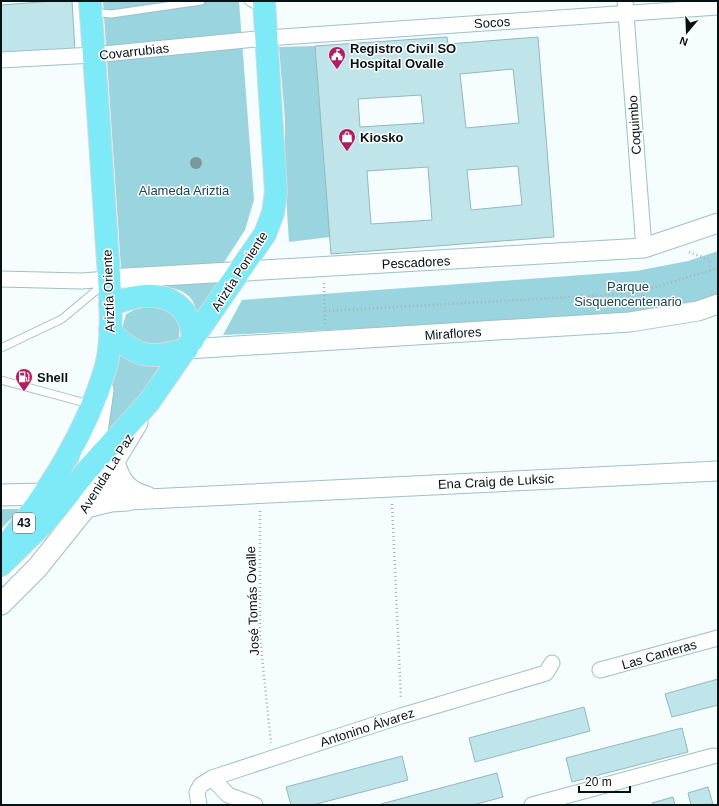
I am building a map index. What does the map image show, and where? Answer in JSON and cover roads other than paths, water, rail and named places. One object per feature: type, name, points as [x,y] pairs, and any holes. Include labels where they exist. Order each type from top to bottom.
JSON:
[{"type":"main road","name":"Ariztía Oriente","points":[[1,552],[45,494],[67,456],[106,369],[110,330],[109,279],[90,1]]},
{"type":"main road","name":"Ariztía Poniente","points":[[1,566],[88,478],[149,402],[265,234],[275,203],[267,38],[259,4]]},
{"type":"main road","points":[[110,305],[137,297],[162,297],[171,300],[186,314],[191,322],[190,344],[172,353],[152,355],[140,353],[124,345],[110,330]]},
{"type":"main road","name":"Avenida La Paz","points":[[1,604],[36,568],[86,507],[88,478],[96,438],[106,369]]},
{"type":"main road","name":"Avenida La Paz","points":[[58,540],[88,478],[115,460],[149,402]]},
{"type":"main road","points":[[1,495],[45,494],[59,492],[88,478]]},
{"type":"main road","points":[[86,507],[111,501],[128,500]]},
{"type":"street","name":"Socos","points":[[267,38],[625,7],[718,7]]},
{"type":"street","name":"Coquimbo","points":[[625,7],[644,248]]},
{"type":"street","name":"Covarrubias","points":[[1,60],[94,55],[267,38]]},
{"type":"street","name":"Pescadores","points":[[109,279],[644,248],[718,223]]},
{"type":"street","points":[[1,279],[81,281],[109,279]]},
{"type":"street","name":"Miraflores","points":[[190,344],[630,322],[698,311],[718,304]]},
{"type":"street","name":"Ena Craig de Luksic","points":[[115,460],[117,472],[125,485],[138,494],[154,498]]},
{"type":"street","name":"Ena Craig de Luksic","points":[[128,500],[260,492],[718,471]]},
{"type":"street","points":[[88,478],[128,500]]},
{"type":"street","name":"Las Canteras","points":[[600,670],[718,638]]},
{"type":"street","name":"Antonino Álvarez","points":[[199,805],[197,792],[201,785],[212,778],[401,716],[546,673],[552,663]]},
{"type":"street","points":[[532,805],[713,756]]},
{"type":"street","points":[[212,778],[228,795],[255,805]]},
{"type":"lane","points":[[92,26],[102,13],[111,14],[201,1]]},
{"type":"lane","points":[[1,348],[62,319],[109,279]]},
{"type":"lane","points":[[1,380],[91,405]]},
{"type":"place","name":"Registro Civil SO Hospital Ovalle","points":[[337,70]]},
{"type":"place","name":"Kiosko","points":[[347,152]]},
{"type":"place","name":"Shell","points":[[24,392]]},
{"type":"park label","name":"Alameda Ariztia","points":[[184,190]]},
{"type":"park label","name":"Parque Sisquencentenario","points":[[628,294]]}]
